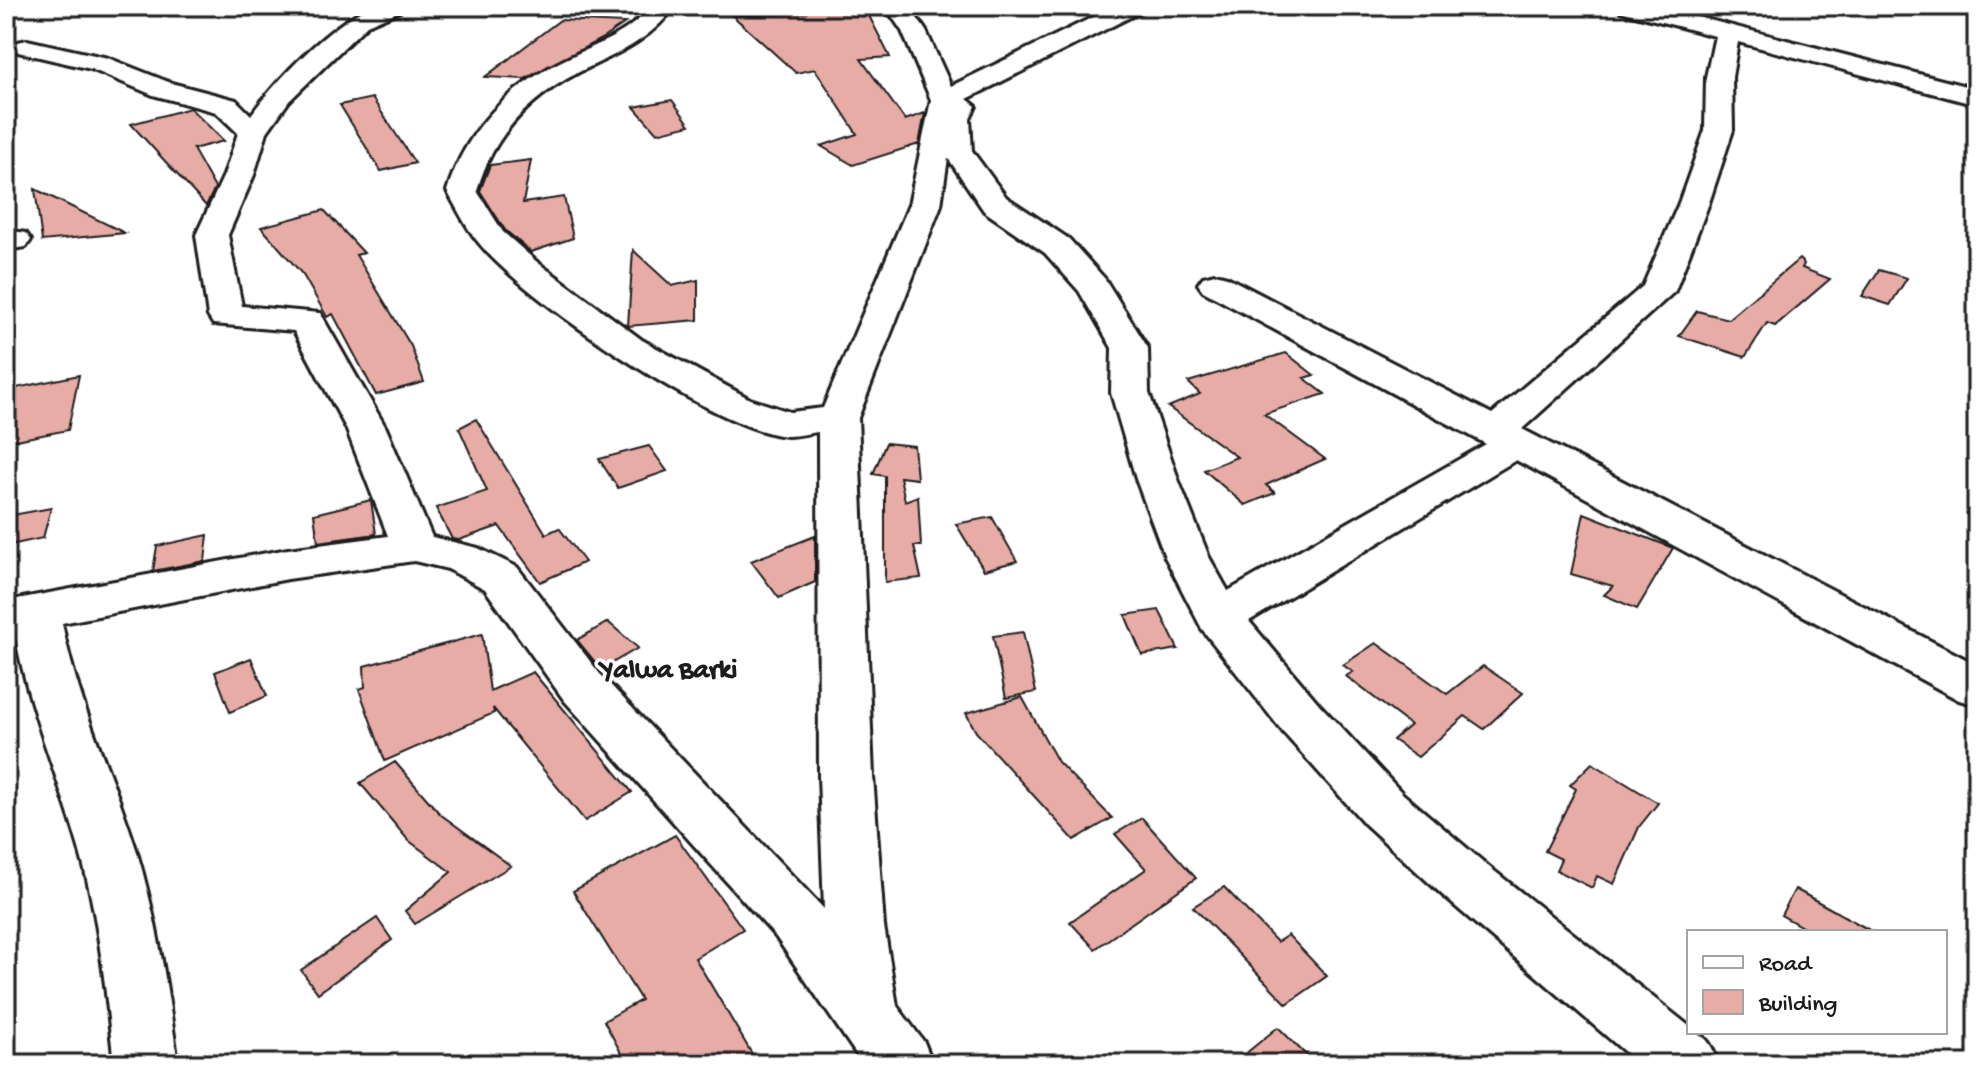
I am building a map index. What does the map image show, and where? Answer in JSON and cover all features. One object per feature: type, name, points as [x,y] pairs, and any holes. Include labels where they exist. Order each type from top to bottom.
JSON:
[{"type":"street","points":[[392,6],[359,20],[279,95],[253,132],[239,175],[212,235],[226,316],[307,321],[366,428],[414,547]]},
{"type":"street","points":[[663,6],[656,17],[618,46],[568,67],[511,105],[467,167],[462,191],[491,238],[525,269],[629,348],[736,407],[787,424],[838,418]]},
{"type":"street","points":[[897,6],[953,103],[958,151],[965,162],[995,204],[1057,246],[1093,286],[1130,348],[1130,393],[1157,479],[1187,557],[1219,617],[1301,718],[1384,809],[1468,883],[1687,1064]]},
{"type":"street","points":[[867,1016],[854,926],[846,776],[838,418],[925,205],[953,103],[1134,6]]},
{"type":"street","points":[[1628,6],[1977,97]]},
{"type":"street","points":[[1219,617],[1505,438],[1658,291],[1694,203],[1719,130],[1719,77],[1728,33]]},
{"type":"street","points":[[27,47],[99,63],[162,89],[226,106],[253,132]]},
{"type":"street","points":[[1215,284],[1977,687]]},
{"type":"street","points":[[146,1064],[134,972],[108,850],[46,670],[21,614],[288,564],[414,547],[462,558],[501,578],[582,687],[797,919],[901,1064]]},
{"type":"building","points":[[803,6],[864,6],[890,57],[861,59],[905,120],[925,113],[919,144],[853,165],[821,146],[857,134],[815,69],[796,73],[733,16],[807,12]]},
{"type":"building","points":[[560,20],[625,23],[525,79],[485,77]]},
{"type":"building","points":[[372,98],[415,163],[381,171],[340,105]]},
{"type":"building","points":[[672,100],[690,125],[657,133],[634,107]]},
{"type":"building","points":[[190,108],[224,141],[193,149],[215,188],[206,206],[131,124]]},
{"type":"building","points":[[531,160],[523,203],[564,197],[573,238],[531,252],[505,230],[480,191],[490,165]]},
{"type":"building","points":[[35,189],[125,233],[42,241]]},
{"type":"building","points":[[324,210],[364,253],[356,255],[411,346],[424,382],[376,395],[333,314],[327,317],[303,275],[261,227]]},
{"type":"building","points":[[633,250],[672,286],[698,280],[698,320],[628,326]]},
{"type":"building","points":[[1799,259],[1804,264],[1802,268],[1830,279],[1775,326],[1767,323],[1745,357],[1679,336],[1697,311],[1728,319]]},
{"type":"building","points":[[1879,270],[1907,278],[1890,305],[1862,296]]},
{"type":"building","points":[[1286,353],[1314,375],[1304,378],[1325,394],[1264,414],[1325,459],[1266,485],[1275,493],[1245,505],[1204,470],[1237,457],[1168,407],[1200,394],[1188,382]]},
{"type":"building","points":[[79,375],[68,430],[6,442],[6,415],[16,388]]},
{"type":"building","points":[[476,419],[546,534],[559,528],[585,562],[540,582],[499,526],[459,540],[452,539],[436,508],[487,491],[459,428]]},
{"type":"building","points":[[886,443],[914,446],[917,479],[900,477],[905,501],[918,496],[921,546],[914,546],[921,578],[885,582],[885,476],[873,474]]},
{"type":"building","points":[[649,446],[667,471],[618,488],[599,459]]},
{"type":"building","points":[[371,500],[376,534],[318,542],[314,514]]},
{"type":"building","points":[[51,508],[43,538],[6,546],[12,515]]},
{"type":"building","points":[[1584,513],[1673,548],[1637,609],[1604,595],[1613,586],[1571,574]]},
{"type":"building","points":[[992,517],[1017,561],[984,570],[956,524]]},
{"type":"building","points":[[208,535],[205,561],[153,571],[157,546]]},
{"type":"building","points":[[815,536],[815,582],[779,598],[751,561]]},
{"type":"building","points":[[1159,610],[1178,649],[1142,655],[1125,615]]},
{"type":"building","points":[[608,622],[638,648],[605,667],[599,667],[577,640]]},
{"type":"building","points":[[1023,632],[1036,692],[1006,698],[993,636]]},
{"type":"building","points":[[482,634],[490,691],[533,672],[632,792],[585,821],[493,708],[494,713],[385,761],[359,689],[365,687],[364,666]]},
{"type":"building","points":[[1376,643],[1447,694],[1483,666],[1523,693],[1484,729],[1465,716],[1418,757],[1393,740],[1410,725],[1346,676],[1353,672],[1343,665]]},
{"type":"building","points":[[251,658],[267,696],[230,712],[215,672]]},
{"type":"building","points":[[1022,697],[1058,762],[1112,818],[1074,840],[976,732],[966,713]]},
{"type":"building","points":[[395,762],[440,814],[511,866],[415,924],[405,911],[451,872],[408,840],[360,783]]},
{"type":"building","points":[[1592,763],[1658,803],[1639,827],[1614,884],[1597,876],[1592,888],[1556,870],[1561,859],[1545,851],[1576,789],[1570,785]]},
{"type":"building","points":[[1142,818],[1196,878],[1095,949],[1070,922],[1146,869],[1115,834]]},
{"type":"building","points":[[675,835],[743,929],[695,958],[758,1064],[627,1064],[604,1021],[641,1000],[573,891]]},
{"type":"building","points":[[1224,887],[1277,942],[1288,935],[1327,976],[1287,1004],[1193,907]]},
{"type":"building","points":[[1795,889],[1869,930],[1807,930],[1781,915]]},
{"type":"building","points":[[377,918],[392,940],[318,993],[301,970]]},
{"type":"building","points":[[1278,1027],[1315,1064],[1233,1064]]},
{"type":"district","name":"Yalwa Barki","points":[[669,671]]}]
